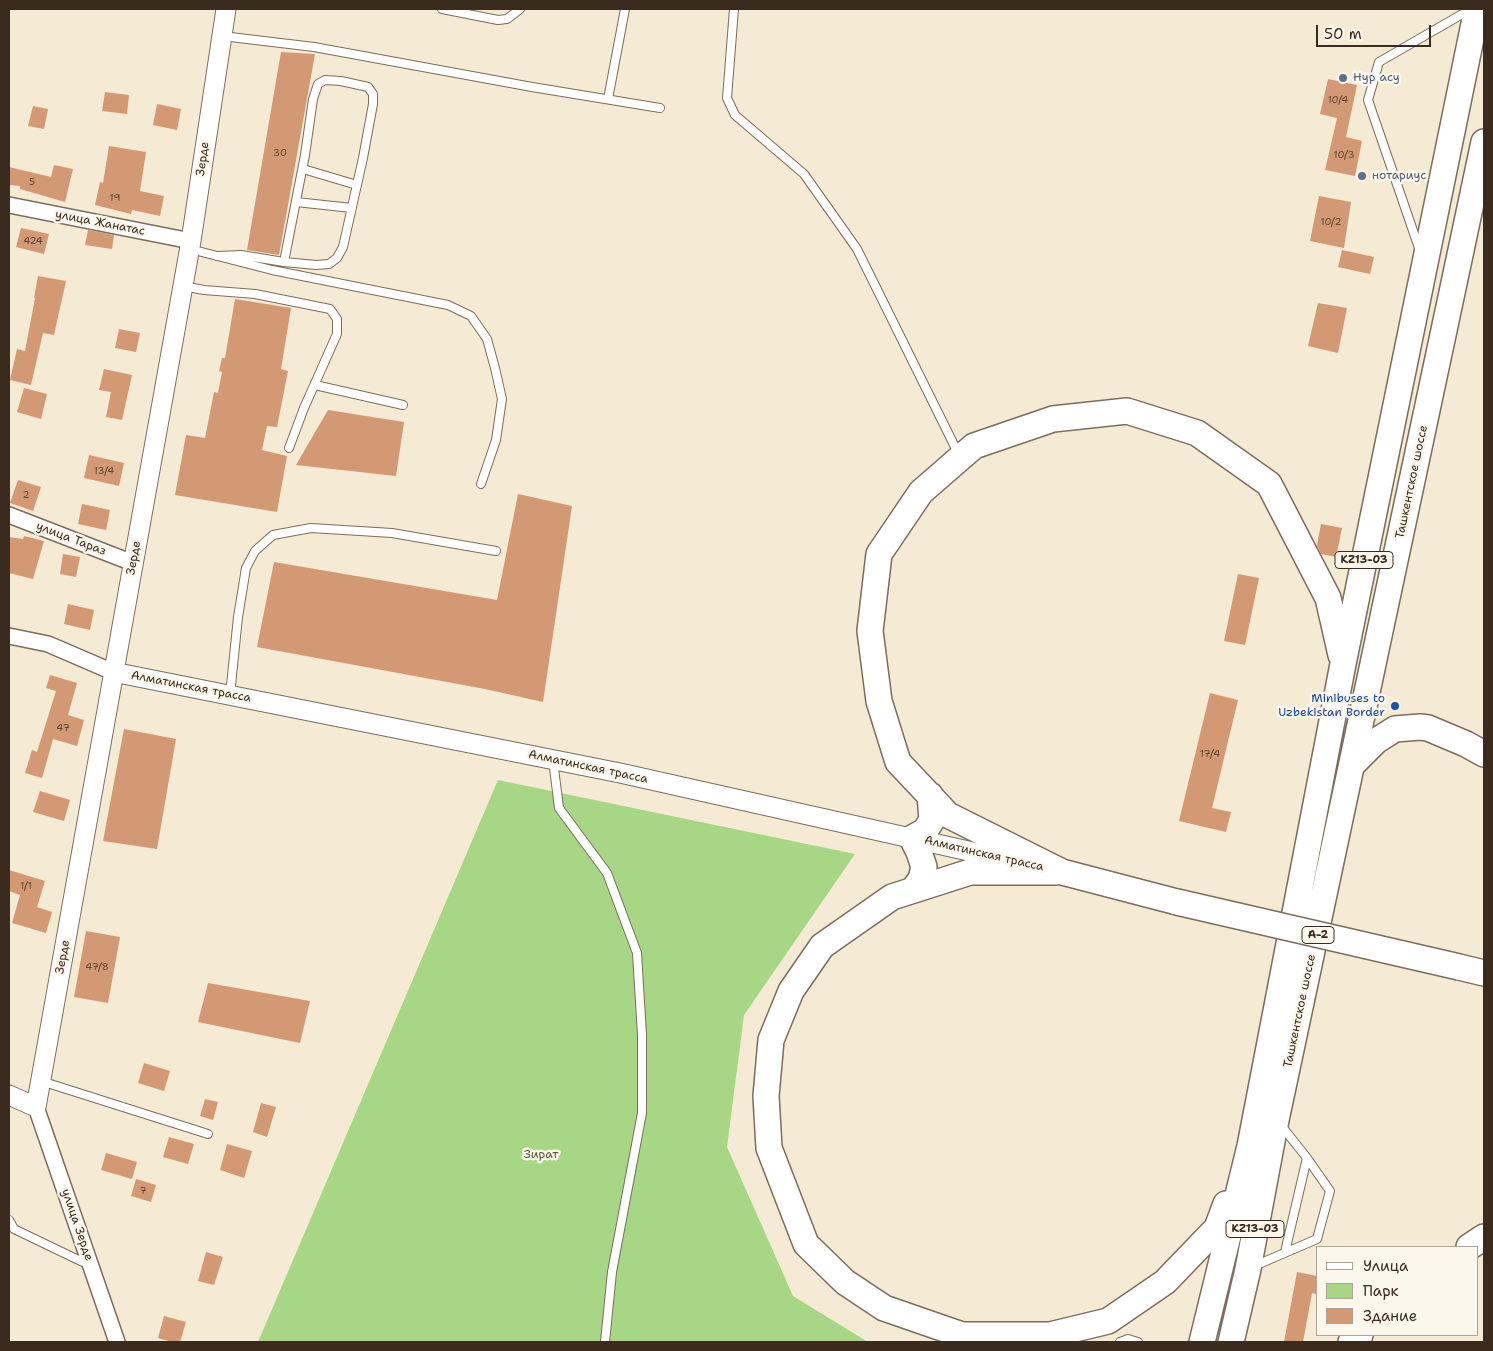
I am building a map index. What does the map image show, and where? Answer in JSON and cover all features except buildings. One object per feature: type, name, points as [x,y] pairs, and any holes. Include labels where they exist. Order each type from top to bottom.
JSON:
[{"type":"highway","name":"KZ13-03","points":[[1231,1342],[1248,1269],[1321,777],[1477,9]]},
{"type":"highway","name":"Ташкентское шоссе","points":[[1270,1116],[1350,774],[1484,142]]},
{"type":"highway","points":[[1425,265],[1457,271]]},
{"type":"highway","points":[[1062,872],[948,815],[898,762],[879,702],[870,631],[879,554],[920,492],[974,446],[1053,419],[1127,411],[1197,433],[1269,484],[1328,598],[1343,664]]},
{"type":"highway","points":[[1321,777],[1350,774],[1376,741],[1395,730],[1420,726],[1466,744],[1484,754]]},
{"type":"highway","points":[[913,890],[922,879],[924,867],[920,852],[912,838],[925,831],[932,820],[930,795]]},
{"type":"highway","points":[[1062,872],[970,872],[892,897],[822,946],[790,991],[771,1040],[766,1096],[769,1148],[806,1244],[845,1282],[884,1308],[962,1335],[1050,1334],[1108,1320],[1164,1282],[1217,1228],[1250,1146],[1270,1116]]},
{"type":"highway","name":"A-2","points":[[1062,872],[1177,902],[1484,973]]},
{"type":"highway","name":"KZ13-03","points":[[1202,1342],[1250,1146]]},
{"type":"highway","points":[[1470,1246],[1484,1237]]},
{"type":"street","name":"Зерде","points":[[36,1107],[183,286],[226,9]]},
{"type":"street","name":"улица Жанатас","points":[[9,205],[190,245]]},
{"type":"street","name":"улица Тараз","points":[[9,515],[133,563]]},
{"type":"street","points":[[9,636],[48,644],[113,672]]},
{"type":"street","name":"Алматинская трасса","points":[[113,672],[620,773],[1062,872]]},
{"type":"street","points":[[9,1095],[36,1107]]},
{"type":"street","name":"улица Зерде","points":[[36,1107],[117,1342]]},
{"type":"lane","points":[[442,9],[466,11],[498,20],[507,19],[520,9]]},
{"type":"lane","points":[[608,99],[625,9]]},
{"type":"lane","points":[[734,9],[728,98],[735,115],[804,174],[857,249],[961,458]]},
{"type":"lane","points":[[1425,265],[1368,100],[1379,62],[1470,9]]},
{"type":"lane","points":[[222,36],[314,47],[660,108]]},
{"type":"lane","points":[[217,256],[241,255],[284,262],[316,265],[329,264],[337,258],[343,247],[373,104],[373,94],[368,87],[341,81],[325,80],[318,84],[313,99],[303,169],[284,262]]},
{"type":"lane","points":[[303,169],[357,185]]},
{"type":"lane","points":[[296,202],[352,208]]},
{"type":"lane","points":[[190,245],[217,256],[272,270],[448,305],[471,316],[486,339],[496,368],[502,399],[496,440],[481,484]]},
{"type":"lane","points":[[183,286],[255,294],[330,309],[336,319],[337,334],[304,408],[289,448]]},
{"type":"lane","points":[[315,384],[403,405]]},
{"type":"lane","points":[[230,695],[238,617],[246,568],[255,551],[273,535],[311,528],[392,533],[496,551]]},
{"type":"lane","points":[[553,760],[559,808],[607,873],[637,952],[642,1035],[642,1114],[612,1272],[605,1342]]},
{"type":"lane","points":[[41,1081],[208,1134]]},
{"type":"lane","points":[[1248,1269],[1317,1239],[1330,1191],[1308,1158],[1270,1116]]},
{"type":"lane","points":[[1285,1252],[1308,1158]]},
{"type":"lane","points":[[9,1220],[11,1231],[91,1266]]},
{"type":"lane","points":[[1120,1342],[1128,1339],[1138,1342]]},
{"type":"green space","name":"Зират","points":[[498,780],[855,854],[744,1015],[727,1147],[793,1296],[868,1342],[258,1342]]},
{"type":"place","name":"Нур асу","points":[[1343,78]]},
{"type":"place","name":"нотариус","points":[[1362,176]]},
{"type":"place","name":"Minibuses to Uzbekistan Border","points":[[1395,706]]}]
